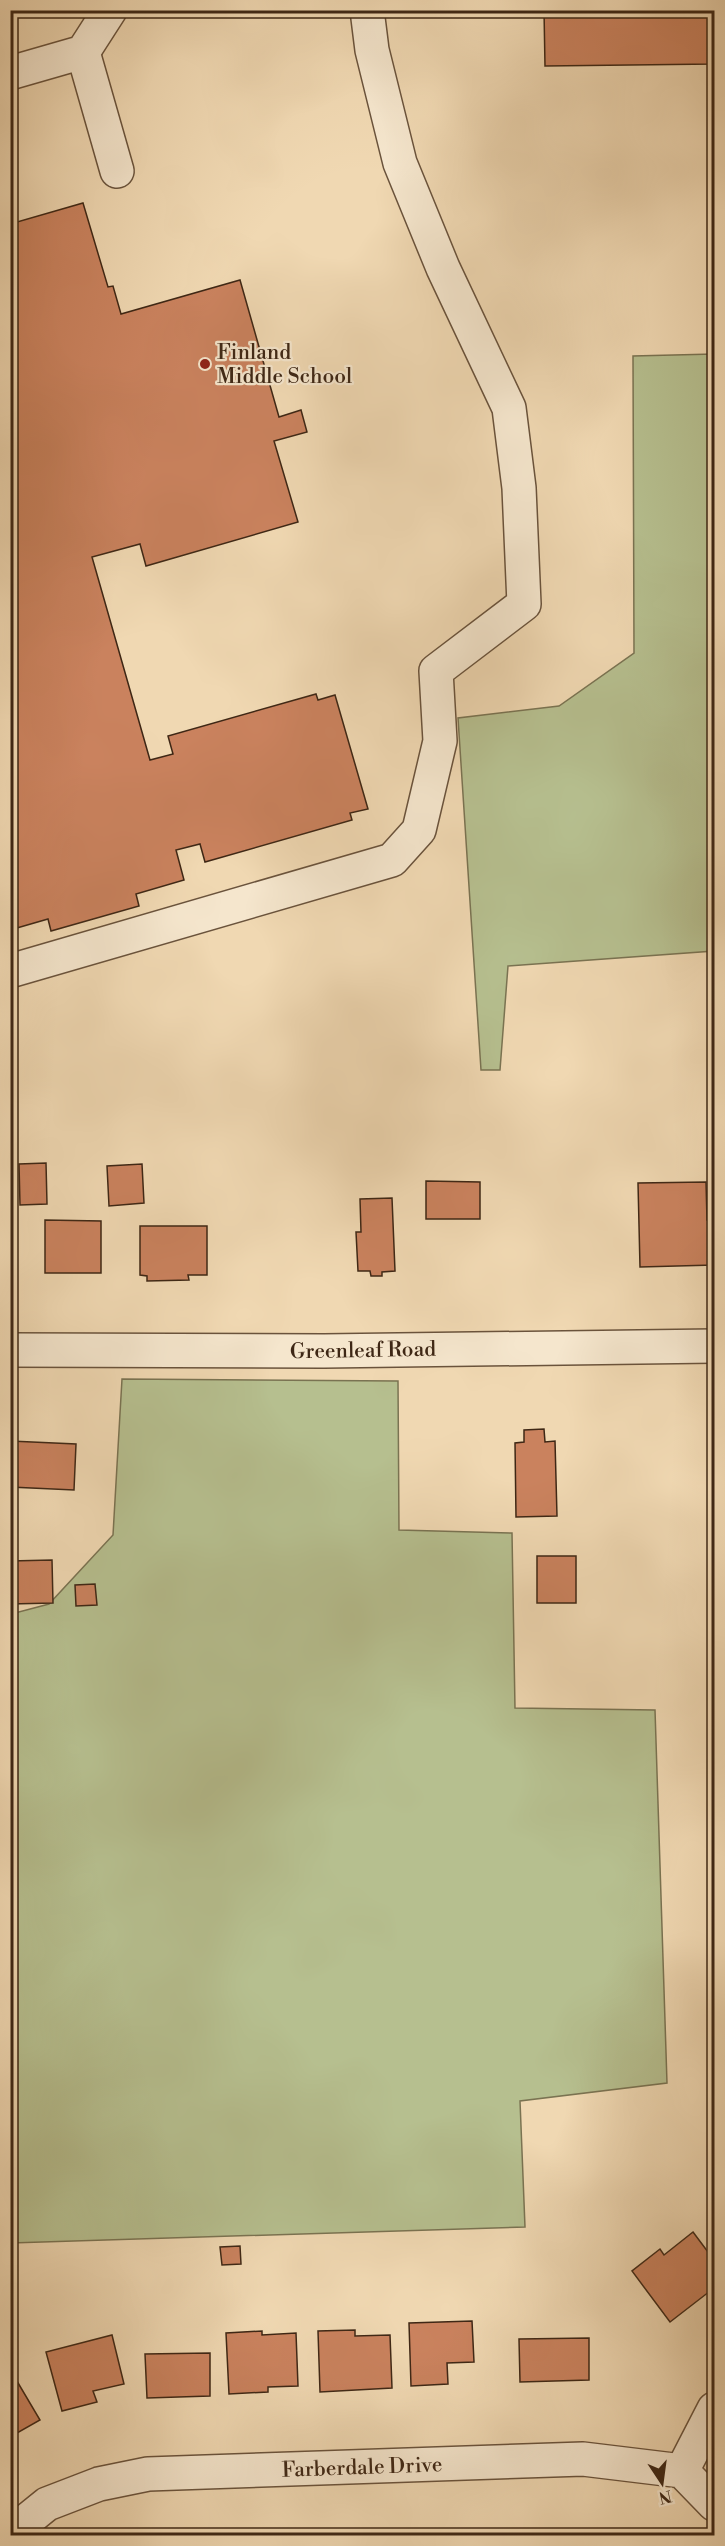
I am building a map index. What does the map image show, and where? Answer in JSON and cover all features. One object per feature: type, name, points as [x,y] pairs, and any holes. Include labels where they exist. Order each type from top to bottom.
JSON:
[{"type":"street","points":[[10,73],[83,52],[110,10]]},
{"type":"street","points":[[10,971],[392,860],[419,830],[440,741],[436,671],[524,604],[519,488],[509,408],[443,268],[400,163],[372,50],[367,10]]},
{"type":"street","points":[[83,52],[117,171]]},
{"type":"street","name":"Greenleaf Road","points":[[10,1350],[300,1351],[714,1346]]},
{"type":"street","points":[[714,2409],[682,2471],[714,2504]]},
{"type":"street","name":"Farberdale Drive","points":[[10,2534],[47,2504],[99,2484],[148,2474],[583,2459],[682,2471]]},
{"type":"green space","points":[[714,354],[714,951],[508,966],[500,1070],[481,1070],[458,718],[559,706],[634,653],[633,356]]},
{"type":"green space","points":[[122,1379],[398,1381],[399,1530],[512,1533],[515,1708],[655,1710],[667,2083],[520,2101],[525,2227],[11,2243],[11,1614],[49,1604],[113,1535]]},
{"type":"building","points":[[544,10],[714,10],[714,64],[545,66]]},
{"type":"building","name":"Finland Middle School","points":[[83,203],[108,287],[113,286],[121,314],[240,280],[279,417],[301,410],[307,432],[274,441],[298,522],[146,566],[140,544],[92,557],[150,760],[173,754],[168,736],[316,694],[318,700],[335,695],[368,809],[350,813],[352,820],[205,862],[200,844],[176,850],[184,880],[136,894],[139,906],[51,931],[48,919],[10,930],[10,224]]},
{"type":"building","points":[[46,1163],[47,1204],[20,1205],[19,1164]]},
{"type":"building","points":[[142,1164],[144,1203],[109,1206],[107,1166]]},
{"type":"building","points":[[426,1181],[480,1182],[480,1219],[426,1219]]},
{"type":"building","points":[[706,1182],[707,1220],[714,1219],[714,1265],[640,1267],[638,1183]]},
{"type":"building","points":[[392,1198],[395,1271],[382,1272],[382,1276],[371,1276],[370,1271],[358,1271],[356,1232],[361,1232],[360,1199]]},
{"type":"building","points":[[45,1220],[101,1221],[101,1273],[45,1273]]},
{"type":"building","points":[[140,1226],[207,1226],[207,1275],[188,1275],[189,1280],[147,1281],[147,1276],[140,1275]]},
{"type":"building","points":[[544,1429],[545,1442],[555,1441],[557,1516],[516,1517],[515,1443],[524,1442],[524,1430]]},
{"type":"building","points":[[10,1441],[76,1444],[74,1490],[10,1487]]},
{"type":"building","points":[[537,1556],[576,1556],[576,1603],[537,1603]]},
{"type":"building","points":[[52,1560],[53,1603],[10,1604],[10,1561]]},
{"type":"building","points":[[95,1584],[97,1605],[76,1606],[75,1585]]},
{"type":"building","points":[[693,2232],[714,2260],[714,2288],[670,2322],[632,2271],[660,2249],[664,2255]]},
{"type":"building","points":[[240,2246],[241,2264],[222,2265],[220,2247]]},
{"type":"building","points":[[472,2321],[474,2362],[447,2363],[448,2384],[411,2386],[409,2323]]},
{"type":"building","points":[[355,2330],[355,2336],[390,2335],[392,2388],[320,2392],[318,2331]]},
{"type":"building","points":[[262,2331],[262,2335],[296,2333],[298,2386],[268,2387],[268,2392],[229,2394],[226,2333]]},
{"type":"building","points":[[112,2335],[124,2384],[93,2391],[97,2402],[62,2411],[46,2352]]},
{"type":"building","points":[[589,2338],[589,2380],[520,2382],[519,2339]]},
{"type":"building","points":[[210,2353],[210,2396],[147,2398],[145,2354]]},
{"type":"building","points":[[10,2372],[40,2420],[10,2437]]},
{"type":"place","name":"Finland Middle School","points":[[205,364]]}]
